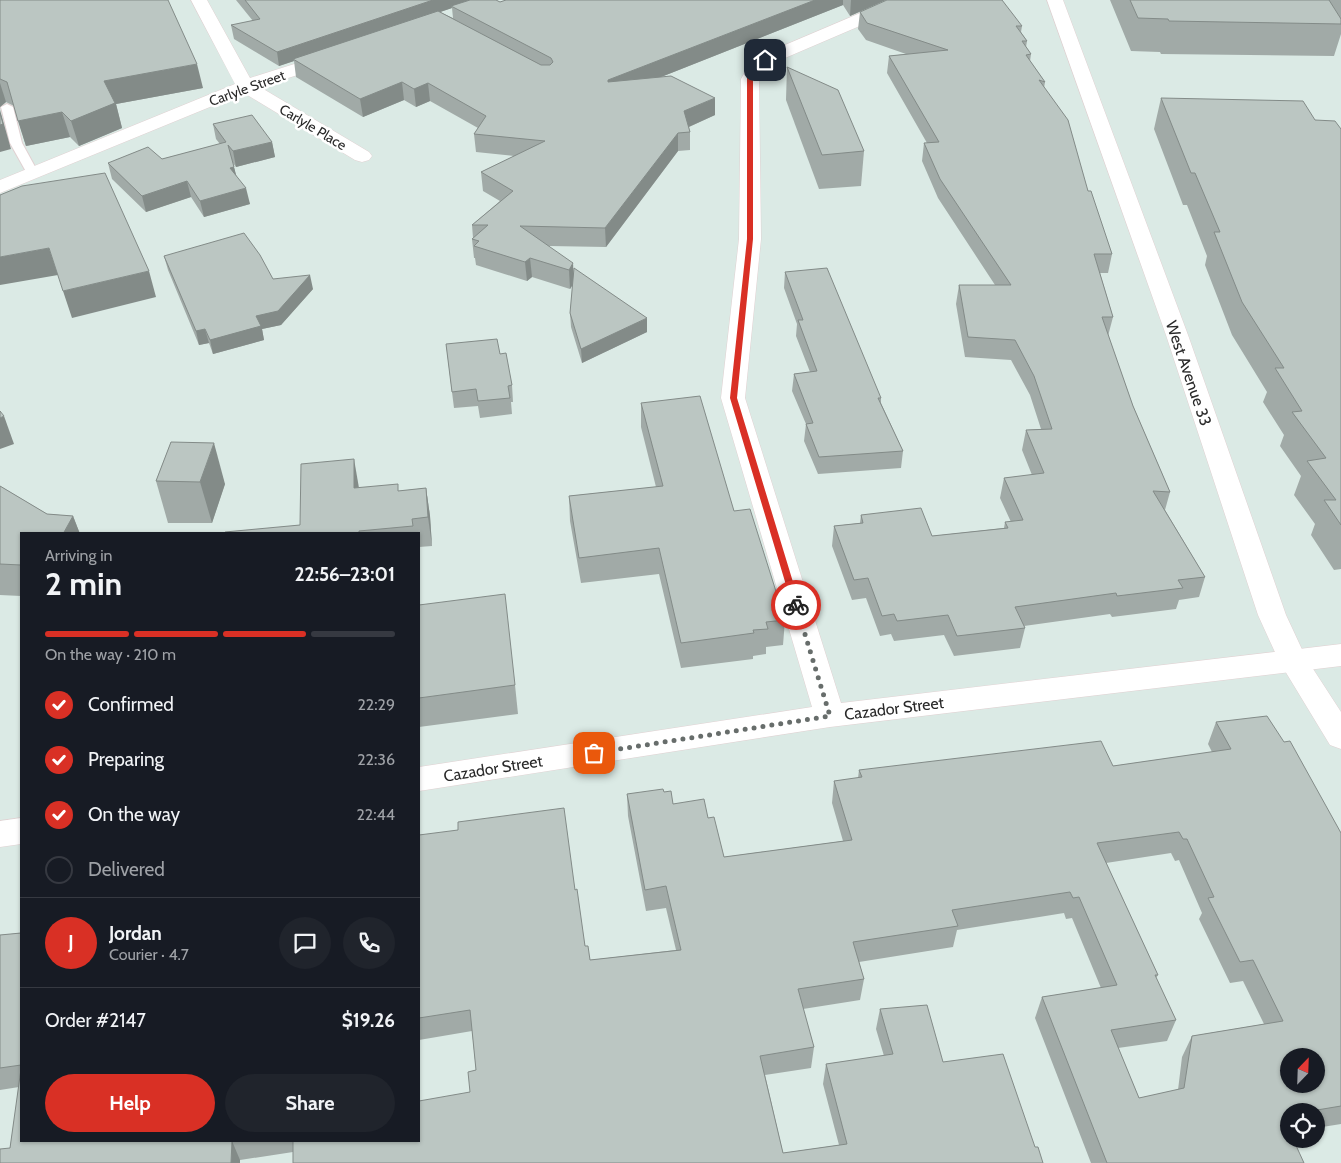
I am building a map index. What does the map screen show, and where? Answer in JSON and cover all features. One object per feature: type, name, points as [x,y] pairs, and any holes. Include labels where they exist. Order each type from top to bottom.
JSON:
[{"type":"street","points":[[199,0],[245,86]]},
{"type":"street","points":[[830,716],[733,398],[750,239],[750,78],[755,69],[765,60],[905,0]]},
{"type":"street","name":"West Avenue 33","points":[[1055,0],[1180,343],[1272,615],[1293,661],[1341,737]]},
{"type":"street","name":"Carlyle Street","points":[[0,187],[245,86],[349,52]]},
{"type":"street","name":"Carlyle Place","points":[[245,86],[362,156]]},
{"type":"street","name":"Cazador Street","points":[[420,779],[830,716],[1341,655]]},
{"type":"street","points":[[0,834],[20,831]]},
{"type":"lane","points":[[7,107],[16,143],[33,174]]},
{"type":"building","points":[[0,0],[168,0],[197,64],[104,81],[115,103],[71,121],[62,112],[18,121],[7,82],[0,79]]},
{"type":"building","points":[[245,0],[433,0],[277,52],[231,25],[260,19]]},
{"type":"building","points":[[470,0],[496,0],[500,2],[506,0],[815,0],[608,80],[608,82],[671,76],[715,98],[684,111],[690,132],[678,133],[605,228],[520,226],[573,263],[569,270],[530,258],[525,262],[474,246],[479,241],[472,239],[488,225],[472,225],[513,191],[481,172],[545,141],[474,134],[486,116],[428,83],[414,89],[402,82],[360,99],[293,59],[438,11],[541,65],[550,65],[553,62],[551,58],[451,6]]},
{"type":"building","points":[[887,0],[1002,0],[1022,26],[1016,26],[1027,41],[1022,41],[1031,54],[1026,55],[1045,82],[1039,80],[1068,120],[1088,191],[1091,191],[1112,254],[1094,254],[1113,317],[1102,317],[1133,406],[1170,492],[1153,491],[1205,577],[1178,580],[1183,588],[1117,596],[1116,593],[1015,607],[1025,628],[957,636],[948,615],[897,621],[894,614],[882,616],[868,578],[854,580],[834,526],[863,523],[861,515],[921,508],[932,536],[1008,528],[1005,522],[1023,520],[1004,478],[1044,473],[1026,430],[1052,429],[1034,376],[1015,340],[968,337],[959,285],[1011,285],[940,179],[924,143],[939,142],[889,56],[948,50],[867,23],[860,12]]},
{"type":"building","points":[[1130,0],[1329,0],[1341,19],[1341,24],[1169,21],[1168,19],[1138,18]]},
{"type":"building","points":[[787,67],[838,90],[864,151],[822,155]]},
{"type":"building","points":[[1161,98],[1303,101],[1315,120],[1335,121],[1341,129],[1341,525],[1324,500],[1336,500],[1307,461],[1326,458],[1292,412],[1302,411],[1275,368],[1284,368],[1242,302],[1214,232],[1220,232],[1195,173],[1191,173]]},
{"type":"building","points":[[0,113],[3,124],[0,125]]},
{"type":"building","points":[[252,115],[272,142],[233,151],[228,145],[234,167],[230,168],[246,188],[200,201],[187,181],[142,196],[108,163],[148,147],[162,159],[226,142],[213,124]]},
{"type":"building","points":[[105,173],[149,271],[63,291],[49,248],[0,257],[0,195],[22,186]]},
{"type":"building","points":[[244,233],[260,255],[273,279],[310,275],[278,311],[256,316],[261,326],[210,340],[205,329],[196,331],[164,256]]},
{"type":"building","points":[[574,268],[647,318],[581,349],[570,313]]},
{"type":"building","points":[[827,268],[881,398],[878,398],[903,451],[819,457],[806,424],[813,423],[794,374],[817,371],[798,320],[803,320],[785,272]]},
{"type":"building","points":[[497,339],[500,354],[506,353],[512,385],[508,386],[510,398],[478,401],[476,389],[452,392],[446,344]]},
{"type":"building","points":[[700,396],[734,511],[750,509],[785,620],[766,622],[768,629],[753,630],[754,633],[681,643],[659,548],[579,558],[569,496],[663,486],[641,403]]},
{"type":"building","points":[[171,442],[214,443],[200,482],[156,481]]},
{"type":"building","points":[[354,459],[354,488],[398,484],[398,491],[426,488],[428,517],[412,519],[413,526],[359,532],[225,532],[300,525],[301,464]]},
{"type":"building","points":[[0,486],[47,514],[73,516],[64,532],[20,532],[20,565],[0,564]]},
{"type":"building","points":[[505,594],[515,685],[420,698],[420,605]]},
{"type":"building","points":[[1267,716],[1284,742],[1290,741],[1341,833],[1341,1106],[1325,1109],[1325,1103],[1280,1103],[1280,1148],[1297,1148],[1304,1163],[1107,1163],[1042,997],[1117,985],[1079,897],[1073,898],[1070,892],[952,910],[958,926],[853,942],[864,979],[798,989],[814,1047],[760,1056],[783,1153],[847,1144],[826,1064],[893,1054],[880,1009],[927,1005],[943,1062],[1003,1054],[1035,1147],[1038,1147],[1043,1163],[293,1163],[293,1142],[420,1142],[420,1101],[470,1092],[468,1072],[476,1070],[470,1010],[420,1018],[420,835],[458,830],[458,822],[564,808],[575,890],[577,889],[585,946],[588,946],[590,960],[681,950],[666,886],[645,890],[627,794],[663,789],[664,792],[671,791],[673,804],[704,799],[708,818],[714,817],[724,857],[852,840],[834,781],[862,777],[859,770],[1101,741],[1113,766],[1231,749],[1216,722]],"holes":[[[1179,832],[1183,839],[1187,839],[1214,897],[1208,898],[1240,962],[1253,960],[1283,1021],[1192,1036],[1184,1088],[1139,1098],[1111,1030],[1176,1020],[1155,975],[1158,975],[1097,843]]]},
{"type":"building","points":[[20,933],[20,1065],[0,1068],[0,935]]},
{"type":"building","points":[[20,1076],[20,1142],[232,1142],[231,1163],[0,1163],[0,1149],[10,1148]]},
{"type":"way so far","points":[[594,753],[830,716],[796,605]]},
{"type":"route","points":[[765,60],[755,69],[750,78],[750,239],[733,398],[796,605]]}]
